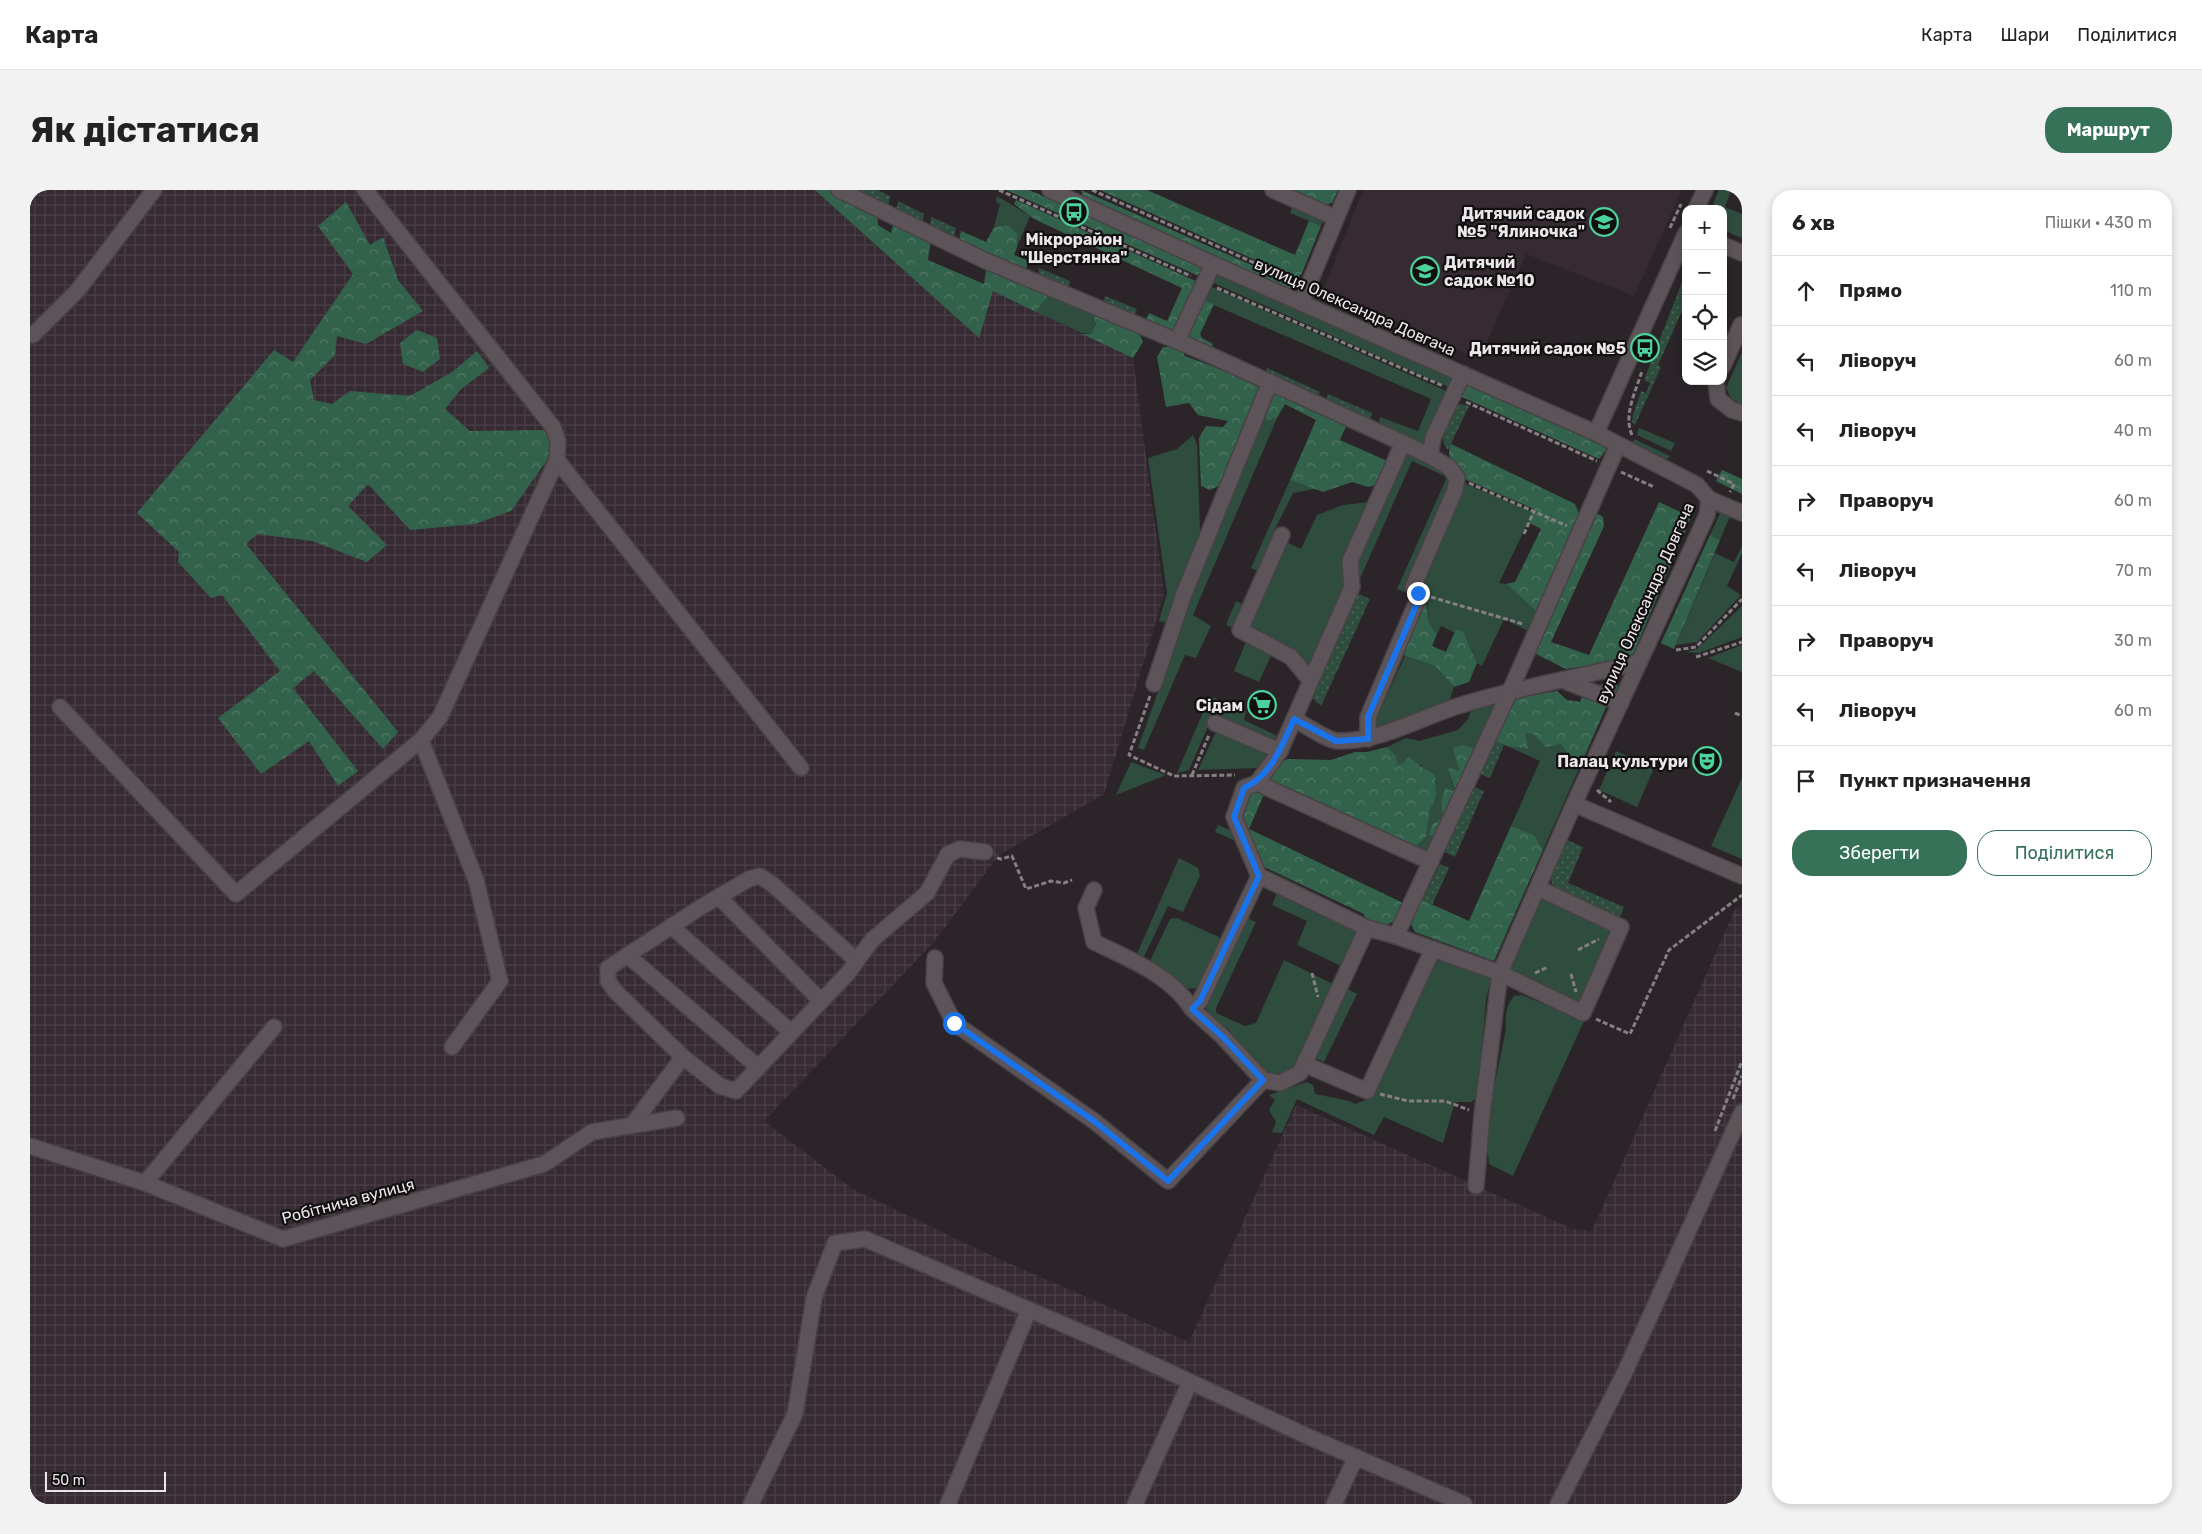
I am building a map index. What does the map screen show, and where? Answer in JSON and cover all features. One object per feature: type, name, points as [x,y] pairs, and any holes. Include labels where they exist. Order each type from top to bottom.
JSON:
[{"type":"street","points":[[30,334],[33,335],[78,290],[154,190]]},
{"type":"street","points":[[60,707],[236,894],[421,740],[440,717],[557,460],[558,441],[553,427],[365,190]]},
{"type":"street","points":[[839,190],[986,261],[1177,340],[1403,443],[1449,467],[1457,478],[1455,490],[1413,587],[1418,593],[1418,601],[1368,717],[1368,739]]},
{"type":"street","name":"вулиця Олександра Довгача","points":[[1050,190],[1596,433],[1697,485],[1709,499],[1707,515],[1574,804],[1500,973],[1482,1115],[1476,1186]]},
{"type":"street","points":[[1273,190],[1336,218]]},
{"type":"street","points":[[1301,303],[1348,190]]},
{"type":"street","points":[[1698,205],[1705,190]]},
{"type":"street","points":[[1596,433],[1682,242]]},
{"type":"street","points":[[1727,247],[1742,253]]},
{"type":"street","points":[[1177,340],[1213,264]]},
{"type":"street","points":[[1727,357],[1741,325]]},
{"type":"street","points":[[1430,456],[1433,438],[1464,374]]},
{"type":"street","points":[[1154,684],[1184,594],[1270,382]]},
{"type":"street","points":[[1716,385],[1718,399],[1732,410],[1742,414]]},
{"type":"street","points":[[1403,443],[1350,561],[1352,587],[1280,751],[1257,782],[1244,788],[1234,817],[1259,876],[1367,928],[1396,936],[1500,973],[1583,1013],[1622,927],[1538,888]]},
{"type":"street","points":[[1396,936],[1510,691],[1618,445]]},
{"type":"street","points":[[557,460],[801,768]]},
{"type":"street","points":[[1709,499],[1742,513]]},
{"type":"street","points":[[1282,535],[1240,630],[1291,657],[1310,680]]},
{"type":"street","points":[[1294,719],[1336,741],[1368,739],[1456,706],[1510,691],[1565,681],[1639,662]]},
{"type":"street","points":[[1565,681],[1621,703]]},
{"type":"street","points":[[1215,723],[1280,751]]},
{"type":"street","points":[[421,740],[476,880],[500,981],[452,1048]]},
{"type":"street","points":[[1257,782],[1431,862]]},
{"type":"street","points":[[1574,804],[1742,876]]},
{"type":"street","points":[[857,961],[771,883],[759,876],[748,879],[608,968],[608,981],[615,991],[683,1057],[720,1086],[736,1091],[821,1001],[857,961],[872,940],[927,893],[948,854],[960,849],[985,852]]},
{"type":"street","points":[[1192,1009],[1200,1001],[1259,876]]},
{"type":"street","points":[[1094,890],[1086,908],[1094,942],[1142,965],[1183,995],[1192,1009],[1222,1036],[1263,1080],[1280,1083],[1302,1069],[1367,928]]},
{"type":"street","points":[[719,897],[821,1001]]},
{"type":"street","points":[[672,926],[792,1032]]},
{"type":"street","points":[[1302,1069],[1368,1091],[1433,949]]},
{"type":"street","points":[[627,956],[758,1067]]},
{"type":"street","points":[[936,958],[934,983],[954,1023],[1094,1121],[1168,1181],[1263,1080]]},
{"type":"street","points":[[145,1183],[274,1027]]},
{"type":"street","points":[[632,1126],[683,1057]]},
{"type":"street","points":[[1558,1504],[1625,1372],[1742,1112]]},
{"type":"street","name":"Робітнича вулиця","points":[[30,1146],[145,1183],[283,1239],[544,1164],[592,1132],[677,1118]]},
{"type":"street","points":[[751,1504],[795,1414],[814,1298],[834,1243],[865,1239],[1464,1504]]},
{"type":"street","points":[[948,1504],[1029,1310]]},
{"type":"street","points":[[1135,1504],[1190,1382]]},
{"type":"street","points":[[1334,1504],[1356,1457]]},
{"type":"path","points":[[999,190],[1445,387],[1453,397],[1654,487]]},
{"type":"path","points":[[1092,190],[1308,288]]},
{"type":"path","points":[[1666,235],[1683,199]]},
{"type":"path","points":[[1641,440],[1632,436],[1628,426],[1629,413],[1643,370]]},
{"type":"path","points":[[1700,468],[1734,484]]},
{"type":"path","points":[[1457,478],[1579,531]]},
{"type":"path","points":[[1524,534],[1534,511]]},
{"type":"path","points":[[1418,593],[1537,628]]},
{"type":"path","points":[[1676,650],[1696,647],[1742,599]]},
{"type":"path","points":[[1696,658],[1742,642]]},
{"type":"path","points":[[1154,684],[1129,755],[1174,776],[1241,775],[1257,782]]},
{"type":"path","points":[[1735,713],[1742,716]]},
{"type":"path","points":[[1192,776],[1215,723]]},
{"type":"path","points":[[1594,796],[1594,786],[1598,792],[1619,805]]},
{"type":"path","points":[[1605,804],[1614,808]]},
{"type":"path","points":[[985,852],[1001,859],[1012,856],[1026,889],[1051,881],[1064,883],[1072,880]]},
{"type":"path","points":[[1583,1013],[1630,1034],[1669,950],[1742,895]]},
{"type":"path","points":[[1368,1091],[1408,1101],[1445,1101],[1482,1115]]},
{"type":"shaded area","points":[[30,190],[815,190],[978,337],[993,291],[1133,358],[1164,594],[1104,794],[999,855],[934,942],[764,1121],[853,1189],[979,1250],[1189,1342],[1296,1105],[1573,1229],[1592,1231],[1736,907],[1742,910],[1742,1504],[30,1504]]},
{"type":"shaded area","name":"Дитячий садок №10","points":[[1363,190],[1682,190],[1634,296],[1526,254],[1479,360],[1324,288]]},
{"type":"green space","points":[[815,190],[834,190],[877,213],[878,225],[891,233],[894,221],[931,239],[928,260],[984,284],[986,270],[990,269],[1050,293],[1036,312],[993,291],[979,338]]},
{"type":"green space","points":[[853,190],[877,190],[890,196],[888,208]]},
{"type":"green space","points":[[1006,190],[1029,190],[1201,266],[1204,271],[1201,277]]},
{"type":"green space","points":[[1081,190],[1297,285],[1296,289],[1290,290],[1084,199]]},
{"type":"green space","points":[[1100,190],[1147,190],[1295,255],[1309,221],[1321,226],[1302,273],[1297,279]]},
{"type":"green space","points":[[1290,190],[1338,190],[1332,203],[1325,205]]},
{"type":"green space","points":[[1719,190],[1728,190],[1730,193],[1726,205],[1713,205]]},
{"type":"green space","points":[[997,196],[1030,216],[1017,247],[1017,233],[1008,225],[994,227],[1000,204],[996,202]]},
{"type":"green space","points":[[1016,200],[1198,282],[1181,326],[1172,331],[1146,320],[1149,313],[1167,321],[1182,288],[1034,219],[1014,204]]},
{"type":"green space","points":[[898,201],[924,214],[922,224],[896,210]]},
{"type":"green space","points":[[346,202],[370,245],[383,237],[398,280],[423,311],[366,344],[337,336],[335,355],[310,380],[314,400],[332,404],[350,391],[410,396],[452,372],[477,351],[489,368],[461,389],[445,409],[470,431],[544,430],[557,446],[511,511],[475,524],[410,530],[368,484],[348,506],[387,545],[367,562],[312,541],[257,534],[246,544],[398,732],[383,749],[314,671],[293,688],[358,771],[338,786],[309,741],[261,774],[218,718],[280,671],[222,595],[211,598],[178,562],[179,552],[137,513],[274,350],[293,362],[353,274],[318,226]]},
{"type":"green space","points":[[1293,204],[1325,218],[1321,226],[1290,213]]},
{"type":"green space","points":[[1727,208],[1742,214],[1742,238],[1727,232]]},
{"type":"green space","points":[[931,217],[956,228],[954,238],[930,227]]},
{"type":"green space","points":[[1008,225],[1017,233],[1017,247],[1014,255],[1028,261],[1025,272],[959,241],[961,231],[986,242],[994,227]]},
{"type":"green space","points":[[1039,268],[1070,281],[1068,292],[1038,279]]},
{"type":"green space","points":[[1217,272],[1450,374],[1453,381],[1451,388],[1209,281]]},
{"type":"green space","points":[[1682,282],[1682,311],[1658,365],[1661,367],[1635,425],[1632,422],[1633,415],[1641,391],[1646,393],[1650,383],[1644,380]]},
{"type":"green space","points":[[1207,285],[1444,390],[1448,395],[1429,436],[1423,444],[1378,428],[1380,417],[1418,431],[1431,399],[1200,299]]},
{"type":"green space","points":[[1050,293],[1092,312],[1096,324],[1091,334],[1082,333],[1036,312]]},
{"type":"green space","points":[[1105,296],[1137,309],[1133,318],[1103,305]]},
{"type":"green space","points":[[1200,299],[1214,304],[1200,334],[1202,338],[1213,344],[1210,351],[1188,338],[1186,331]]},
{"type":"green space","points":[[1092,312],[1139,332],[1143,342],[1133,358],[1082,334],[1091,334],[1096,324]]},
{"type":"green space","points":[[417,330],[437,338],[440,359],[423,372],[403,364],[400,343]]},
{"type":"green space","points":[[1163,347],[1179,347],[1185,356],[1249,380],[1259,387],[1258,399],[1221,485],[1210,490],[1201,486],[1199,438],[1206,426],[1223,427],[1228,421],[1198,415],[1189,403],[1166,407],[1157,357]]},
{"type":"green space","points":[[1742,352],[1742,405],[1731,398],[1726,388]]},
{"type":"green space","points":[[1267,368],[1320,392],[1317,400],[1265,376]]},
{"type":"green space","points":[[1470,381],[1604,442],[1606,450],[1599,459],[1460,396],[1460,390]]},
{"type":"green space","points":[[1276,389],[1348,422],[1340,440],[1387,461],[1376,485],[1368,487],[1352,482],[1323,492],[1290,480],[1316,420],[1285,404],[1277,418],[1268,421],[1263,415]]},
{"type":"green space","points":[[1328,394],[1372,413],[1369,424],[1326,404]]},
{"type":"green space","points":[[1460,404],[1469,406],[1448,450],[1443,434],[1456,406]]},
{"type":"green space","points":[[1263,415],[1268,421],[1277,418],[1193,615],[1211,626],[1196,658],[1185,655],[1144,750],[1138,748],[1184,618],[1187,597]]},
{"type":"green space","points":[[1639,428],[1675,443],[1671,451],[1637,435]]},
{"type":"green space","points":[[1193,435],[1197,445],[1200,531],[1169,623],[1159,621],[1167,593],[1148,458],[1177,449]]},
{"type":"green space","points":[[1634,439],[1670,456],[1665,461],[1632,444]]},
{"type":"green space","points":[[1451,444],[1575,504],[1580,516],[1532,633],[1535,610],[1506,584],[1515,582],[1541,529],[1528,522],[1534,509],[1460,477],[1460,468],[1449,455]]},
{"type":"green space","points":[[1404,446],[1448,468],[1453,490],[1407,593],[1397,589],[1447,477],[1412,461],[1358,583],[1352,560]]},
{"type":"green space","points":[[1722,470],[1742,479],[1742,494],[1716,481]]},
{"type":"green space","points":[[1290,480],[1315,489],[1293,493],[1273,533],[1276,535],[1258,571],[1251,568]]},
{"type":"green space","points":[[1463,483],[1533,512],[1499,583],[1506,584],[1535,610],[1532,633],[1504,619],[1482,666],[1477,663],[1463,631],[1457,629],[1455,633],[1441,626],[1437,634],[1429,623],[1424,570]]},
{"type":"green space","points":[[1370,502],[1344,561],[1344,596],[1313,674],[1244,628],[1284,541],[1301,549],[1317,515],[1343,505]]},
{"type":"green space","points":[[1659,502],[1691,517],[1631,659],[1566,669],[1530,651],[1595,512],[1603,517],[1604,526],[1551,642],[1589,655]]},
{"type":"green space","points":[[1724,505],[1733,509],[1720,540],[1710,535]]},
{"type":"green space","points":[[1710,535],[1720,540],[1674,649],[1661,643]]},
{"type":"green space","points":[[1742,546],[1742,553],[1727,586],[1741,595],[1697,642],[1676,645],[1715,553],[1734,562]]},
{"type":"green space","points":[[1357,593],[1370,599],[1321,706],[1313,699],[1315,683]]},
{"type":"green space","points":[[1425,596],[1429,623],[1437,634],[1432,646],[1446,652],[1456,629],[1463,631],[1477,663],[1469,682],[1454,687],[1435,666],[1405,656],[1401,647],[1421,598]]},
{"type":"green space","points":[[1236,601],[1246,606],[1235,629],[1226,625]]},
{"type":"green space","points":[[1742,606],[1742,637],[1699,653],[1686,652],[1697,649]]},
{"type":"green space","points":[[1247,639],[1273,651],[1259,682],[1234,671]]},
{"type":"green space","points":[[1742,645],[1742,672],[1708,658]]},
{"type":"green space","points":[[1405,656],[1435,666],[1454,687],[1449,702],[1391,725],[1372,728]]},
{"type":"green space","points":[[1618,680],[1616,701],[1607,705],[1581,764],[1570,757],[1561,744],[1546,747],[1533,734],[1526,733],[1528,749],[1507,746],[1494,741],[1511,699],[1557,691],[1567,700],[1580,702],[1585,689]]},
{"type":"green space","points":[[1210,696],[1246,711],[1244,720],[1277,736],[1273,742],[1212,717],[1189,770],[1177,773]]},
{"type":"green space","points":[[1499,701],[1476,750],[1457,760],[1459,771],[1447,769],[1455,790],[1446,789],[1441,803],[1443,817],[1433,824],[1437,839],[1429,855],[1413,849],[1426,837],[1430,809],[1436,797],[1426,771],[1421,765],[1397,765],[1387,747],[1406,738],[1419,741],[1458,730],[1468,719],[1472,708]]},
{"type":"green space","points":[[1217,730],[1260,747],[1266,755],[1259,768],[1198,770]]},
{"type":"green space","points":[[1526,732],[1533,734],[1546,746],[1561,744],[1570,757],[1581,764],[1543,850],[1534,835],[1511,826],[1540,761],[1507,746],[1528,749]]},
{"type":"green space","points":[[1494,741],[1504,745],[1490,778],[1480,774]]},
{"type":"green space","points":[[1463,745],[1476,750],[1437,839],[1429,834],[1433,824],[1443,817],[1441,803],[1445,788],[1452,791],[1455,789],[1447,768],[1459,770],[1453,748]]},
{"type":"green space","points":[[1387,747],[1396,756],[1397,765],[1404,763],[1409,757],[1435,775],[1436,797],[1430,809],[1426,837],[1413,849],[1272,786],[1270,775],[1277,763],[1288,759],[1331,760],[1355,752],[1367,752]]},
{"type":"green space","points":[[1616,751],[1654,768],[1637,807],[1599,790]]},
{"type":"green space","points":[[1131,762],[1166,775],[1116,795]]},
{"type":"green space","points":[[1742,778],[1742,859],[1711,846]]},
{"type":"green space","points":[[1474,787],[1484,791],[1455,857],[1445,852]]},
{"type":"green space","points":[[1258,788],[1265,792],[1249,829],[1403,903],[1396,920],[1384,926],[1369,924],[1364,914],[1262,866],[1240,816],[1249,794]]},
{"type":"green space","points":[[1218,825],[1232,831],[1238,842],[1215,832]]},
{"type":"green space","points":[[1511,826],[1534,835],[1543,850],[1494,961],[1415,932],[1411,924],[1422,900],[1469,921]]},
{"type":"green space","points":[[1565,839],[1583,847],[1568,883],[1624,907],[1618,922],[1557,894],[1549,876]]},
{"type":"green space","points":[[1179,858],[1198,868],[1200,876],[1183,912],[1168,906],[1143,959],[1136,956]]},
{"type":"green space","points":[[1440,864],[1449,868],[1432,905],[1422,900]]},
{"type":"green space","points":[[1538,888],[1621,927],[1583,1013],[1500,973]]},
{"type":"green space","points":[[1278,891],[1361,928],[1343,967],[1297,945],[1307,921],[1272,905]]},
{"type":"green space","points":[[1177,918],[1219,937],[1220,946],[1204,983],[1197,988],[1185,989],[1149,963],[1170,919]]},
{"type":"green space","points":[[1247,918],[1256,922],[1216,1008],[1216,1013],[1245,1026],[1256,1023],[1284,960],[1335,985],[1297,1066],[1278,1075],[1258,1069],[1235,1046],[1230,1030],[1207,1016],[1206,1007]]},
{"type":"green space","points":[[1436,957],[1487,975],[1491,980],[1486,999],[1478,1096],[1471,1102],[1455,1102],[1443,1143],[1384,1117],[1374,1135],[1297,1099],[1282,1133],[1272,1132],[1276,1122],[1269,1110],[1275,1100],[1269,1095],[1307,1082],[1313,1085],[1315,1094],[1350,1101],[1355,1104],[1373,1097]]},
{"type":"green space","points":[[1345,988],[1357,994],[1324,1062],[1315,1058]]},
{"type":"green space","points":[[1522,995],[1584,1021],[1513,1176],[1489,1164],[1486,1132],[1506,1029],[1507,1008],[1514,996]]},
{"type":"place","name":"Мікрорайон \"Шерстянка\"","points":[[1074,212]]},
{"type":"place","name":"Дитячий садок №5 \"Ялиночка\"","points":[[1604,222]]},
{"type":"place","name":"Дитячий садок №10","points":[[1425,271]]},
{"type":"place","name":"Дитячий садок №5","points":[[1645,348]]},
{"type":"place","name":"Сідам","points":[[1262,705]]},
{"type":"place","name":"Палац культури","points":[[1707,761]]},
{"type":"route","points":[[954,1023],[1094,1121],[1168,1181],[1263,1080],[1222,1036],[1192,1009],[1200,1001],[1259,876],[1234,817],[1244,788],[1257,782],[1280,751],[1294,719],[1336,741],[1368,739],[1368,717],[1418,601],[1418,593]]}]
